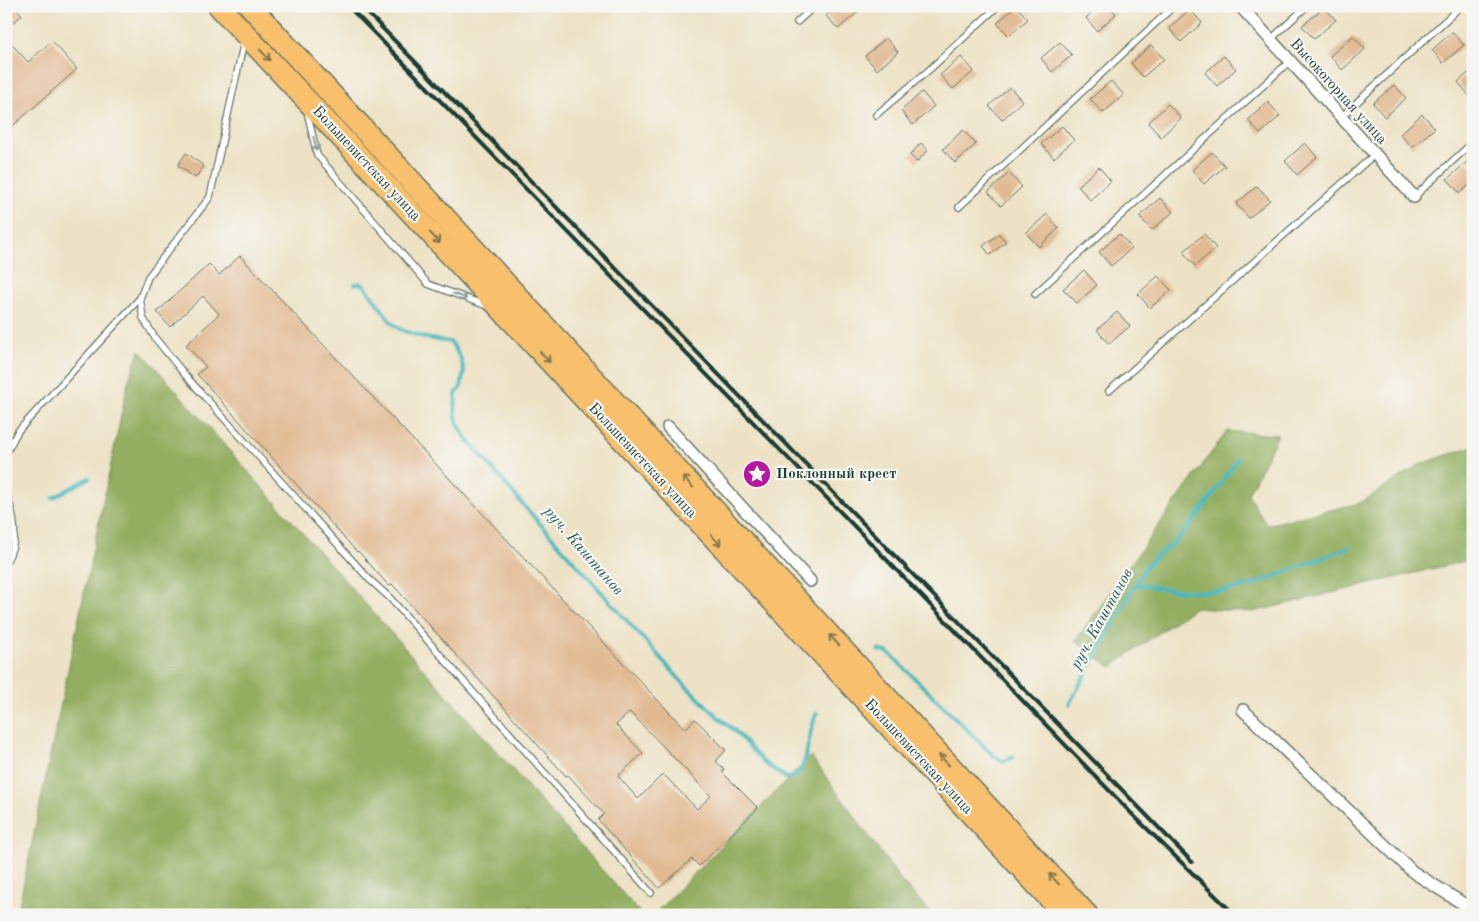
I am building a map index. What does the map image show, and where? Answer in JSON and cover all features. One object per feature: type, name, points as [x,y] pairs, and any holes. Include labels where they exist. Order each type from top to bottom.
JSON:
[{"type":"highway","name":"Большевистская улица","points":[[219,6],[1065,915]]},
{"type":"highway","name":"Большевистская улица","points":[[250,6],[1087,915]]},
{"type":"street","name":"Высокогорная улица","points":[[1240,6],[1414,197]]},
{"type":"street","points":[[668,427],[810,581]]},
{"type":"street","points":[[1243,710],[1413,872],[1473,910]]},
{"type":"lane","points":[[797,22],[815,6]]},
{"type":"lane","points":[[876,115],[929,70],[998,6]]},
{"type":"lane","points":[[959,207],[1174,6]]},
{"type":"lane","points":[[1270,40],[1307,6]]},
{"type":"lane","points":[[1341,117],[1460,6]]},
{"type":"lane","points":[[6,453],[18,431],[140,298],[148,278],[210,197],[245,34]]},
{"type":"lane","points":[[1035,294],[1290,61]]},
{"type":"lane","points":[[304,97],[317,156],[428,284],[503,311]]},
{"type":"lane","points":[[1414,197],[1473,142]]},
{"type":"lane","points":[[1109,391],[1375,154]]},
{"type":"lane","points":[[140,298],[143,318],[147,325],[185,375],[370,579],[390,598],[651,893]]},
{"type":"lane","points":[[6,490],[16,527],[12,553],[6,562]]},
{"type":"path","points":[[527,909],[531,915]]},
{"type":"green space","points":[[140,350],[642,915],[17,915],[128,382]]},
{"type":"green space","points":[[1227,431],[1278,435],[1248,494],[1266,525],[1360,503],[1421,464],[1473,446],[1473,559],[1253,612],[1194,608],[1111,667],[1075,641]]},
{"type":"green space","points":[[811,756],[902,882],[933,915],[653,915]]},
{"type":"building","points":[[6,6],[14,6],[22,15],[6,29]]},
{"type":"building","points":[[836,6],[865,6],[838,29],[826,16]]},
{"type":"building","points":[[1016,6],[1028,19],[1009,36],[997,23]]},
{"type":"building","points":[[1099,6],[1109,6],[1116,14],[1097,31],[1086,18]]},
{"type":"building","points":[[1324,7],[1336,20],[1314,39],[1302,26]]},
{"type":"building","points":[[1190,9],[1202,23],[1181,42],[1169,28]]},
{"type":"building","points":[[1452,32],[1464,45],[1443,63],[1432,50]]},
{"type":"building","points":[[1353,36],[1365,49],[1342,70],[1330,56]]},
{"type":"building","points":[[6,38],[28,62],[52,41],[77,69],[6,132]]},
{"type":"building","points":[[886,38],[898,52],[877,70],[865,56]]},
{"type":"building","points":[[1060,42],[1072,55],[1052,72],[1041,58]]},
{"type":"building","points":[[1151,45],[1164,59],[1143,77],[1131,63]]},
{"type":"building","points":[[1224,56],[1236,69],[1217,86],[1205,73]]},
{"type":"building","points":[[961,57],[974,71],[953,89],[940,75]]},
{"type":"building","points":[[1473,69],[1473,100],[1458,82]]},
{"type":"building","points":[[1111,81],[1124,95],[1103,113],[1090,99]]},
{"type":"building","points":[[1394,85],[1406,98],[1385,117],[1373,103]]},
{"type":"building","points":[[1010,87],[1022,101],[1002,120],[989,106]]},
{"type":"building","points":[[922,92],[934,106],[913,125],[901,111]]},
{"type":"building","points":[[1268,102],[1280,116],[1260,134],[1248,120]]},
{"type":"building","points":[[1168,104],[1181,118],[1161,137],[1148,123]]},
{"type":"building","points":[[1422,114],[1435,128],[1412,147],[1400,134]]},
{"type":"building","points":[[1062,126],[1074,140],[1054,158],[1041,144]]},
{"type":"building","points":[[963,130],[976,144],[955,163],[943,149]]},
{"type":"building","points":[[921,143],[928,150],[917,162],[910,155]]},
{"type":"building","points":[[1305,143],[1317,157],[1297,175],[1285,161]]},
{"type":"building","points":[[1212,152],[1225,166],[1204,184],[1192,170]]},
{"type":"building","points":[[186,153],[204,166],[195,178],[178,165]]},
{"type":"building","points":[[1467,162],[1473,169],[1473,182],[1460,193],[1447,179]]},
{"type":"building","points":[[1099,167],[1111,181],[1090,200],[1078,186]]},
{"type":"building","points":[[1009,173],[1022,187],[1001,206],[988,192]]},
{"type":"building","points":[[1257,186],[1270,200],[1249,218],[1236,204]]},
{"type":"building","points":[[1160,198],[1173,212],[1152,230],[1139,217]]},
{"type":"building","points":[[1047,214],[1059,228],[1039,247],[1026,233]]},
{"type":"building","points":[[999,234],[1006,242],[990,255],[983,246]]},
{"type":"building","points":[[1119,234],[1132,248],[1111,266],[1099,252]]},
{"type":"building","points":[[1204,234],[1216,248],[1195,266],[1183,252]]},
{"type":"building","points":[[240,256],[685,729],[695,719],[726,750],[716,761],[724,770],[722,772],[758,808],[699,866],[692,859],[659,888],[598,820],[604,814],[568,775],[566,776],[392,584],[389,586],[357,552],[197,374],[206,367],[186,345],[219,314],[203,296],[170,327],[157,312],[209,264],[219,275]],"holes":[[[630,712],[711,796],[697,809],[663,774],[638,799],[618,776],[643,753],[616,725]]]},
{"type":"building","points":[[1084,270],[1097,285],[1077,303],[1063,289]]},
{"type":"building","points":[[1158,276],[1171,290],[1150,308],[1138,294]]},
{"type":"building","points":[[1117,312],[1130,326],[1109,344],[1097,330]]},
{"type":"waterway","name":"руч. Каштанов","points":[[355,284],[360,283],[365,286],[391,322],[397,327],[426,338],[450,342],[453,345],[461,359],[464,372],[461,387],[456,394],[455,412],[457,422],[466,438],[525,507],[683,683],[735,731],[763,762],[786,778],[798,775],[805,760],[817,713]]},
{"type":"waterway","name":"руч. Каштанов","points":[[1069,704],[1144,569],[1187,529],[1238,458]]},
{"type":"waterway","points":[[53,498],[89,478]]},
{"type":"waterway","points":[[1136,584],[1198,592],[1235,589],[1265,580],[1350,547]]},
{"type":"waterway","name":"руч. Каштанов","points":[[878,650],[887,652],[892,656],[995,757],[1004,761],[1013,757]]},
{"type":"railway","points":[[348,6],[1130,812],[1235,915]]},
{"type":"railway","points":[[361,6],[1192,862]]},
{"type":"place","name":"Поклонный крест","points":[[757,474]]}]
